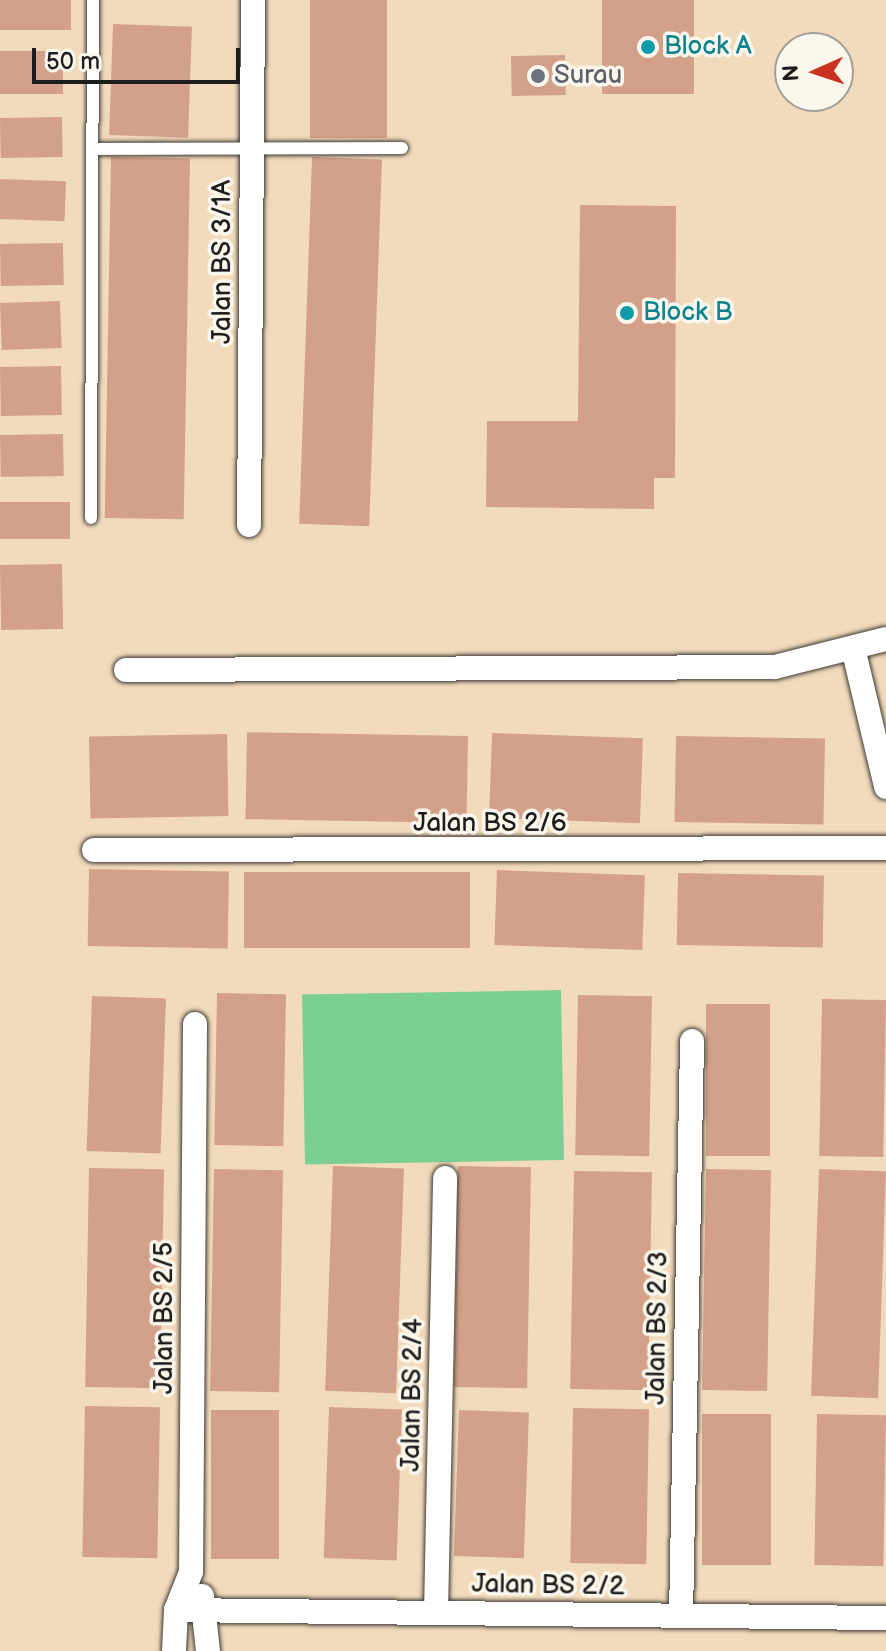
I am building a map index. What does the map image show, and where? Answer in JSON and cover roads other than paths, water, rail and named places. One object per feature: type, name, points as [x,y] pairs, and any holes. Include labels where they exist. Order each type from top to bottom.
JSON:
[{"type":"street","name":"Jalan BS 3/1A","points":[[249,525],[253,0]]},
{"type":"street","points":[[126,670],[775,667],[886,639]]},
{"type":"street","points":[[853,648],[886,787]]},
{"type":"street","name":"Jalan BS 2/6","points":[[94,850],[886,848]]},
{"type":"street","name":"Jalan BS 2/5","points":[[174,1651],[176,1610],[191,1572],[195,1024]]},
{"type":"street","name":"Jalan BS 2/3","points":[[681,1616],[692,1041]]},
{"type":"street","name":"Jalan BS 2/4","points":[[436,1613],[445,1178]]},
{"type":"street","points":[[191,1572],[209,1610],[208,1651]]},
{"type":"street","name":"Jalan BS 2/2","points":[[176,1610],[886,1618]]},
{"type":"lane","points":[[91,518],[93,0]]},
{"type":"lane","points":[[94,149],[252,152],[402,148]]},
{"type":"place","name":"Block A","points":[[648,47]]},
{"type":"place","name":"Surau","points":[[538,76]]},
{"type":"place","name":"Block B","points":[[627,313]]}]
